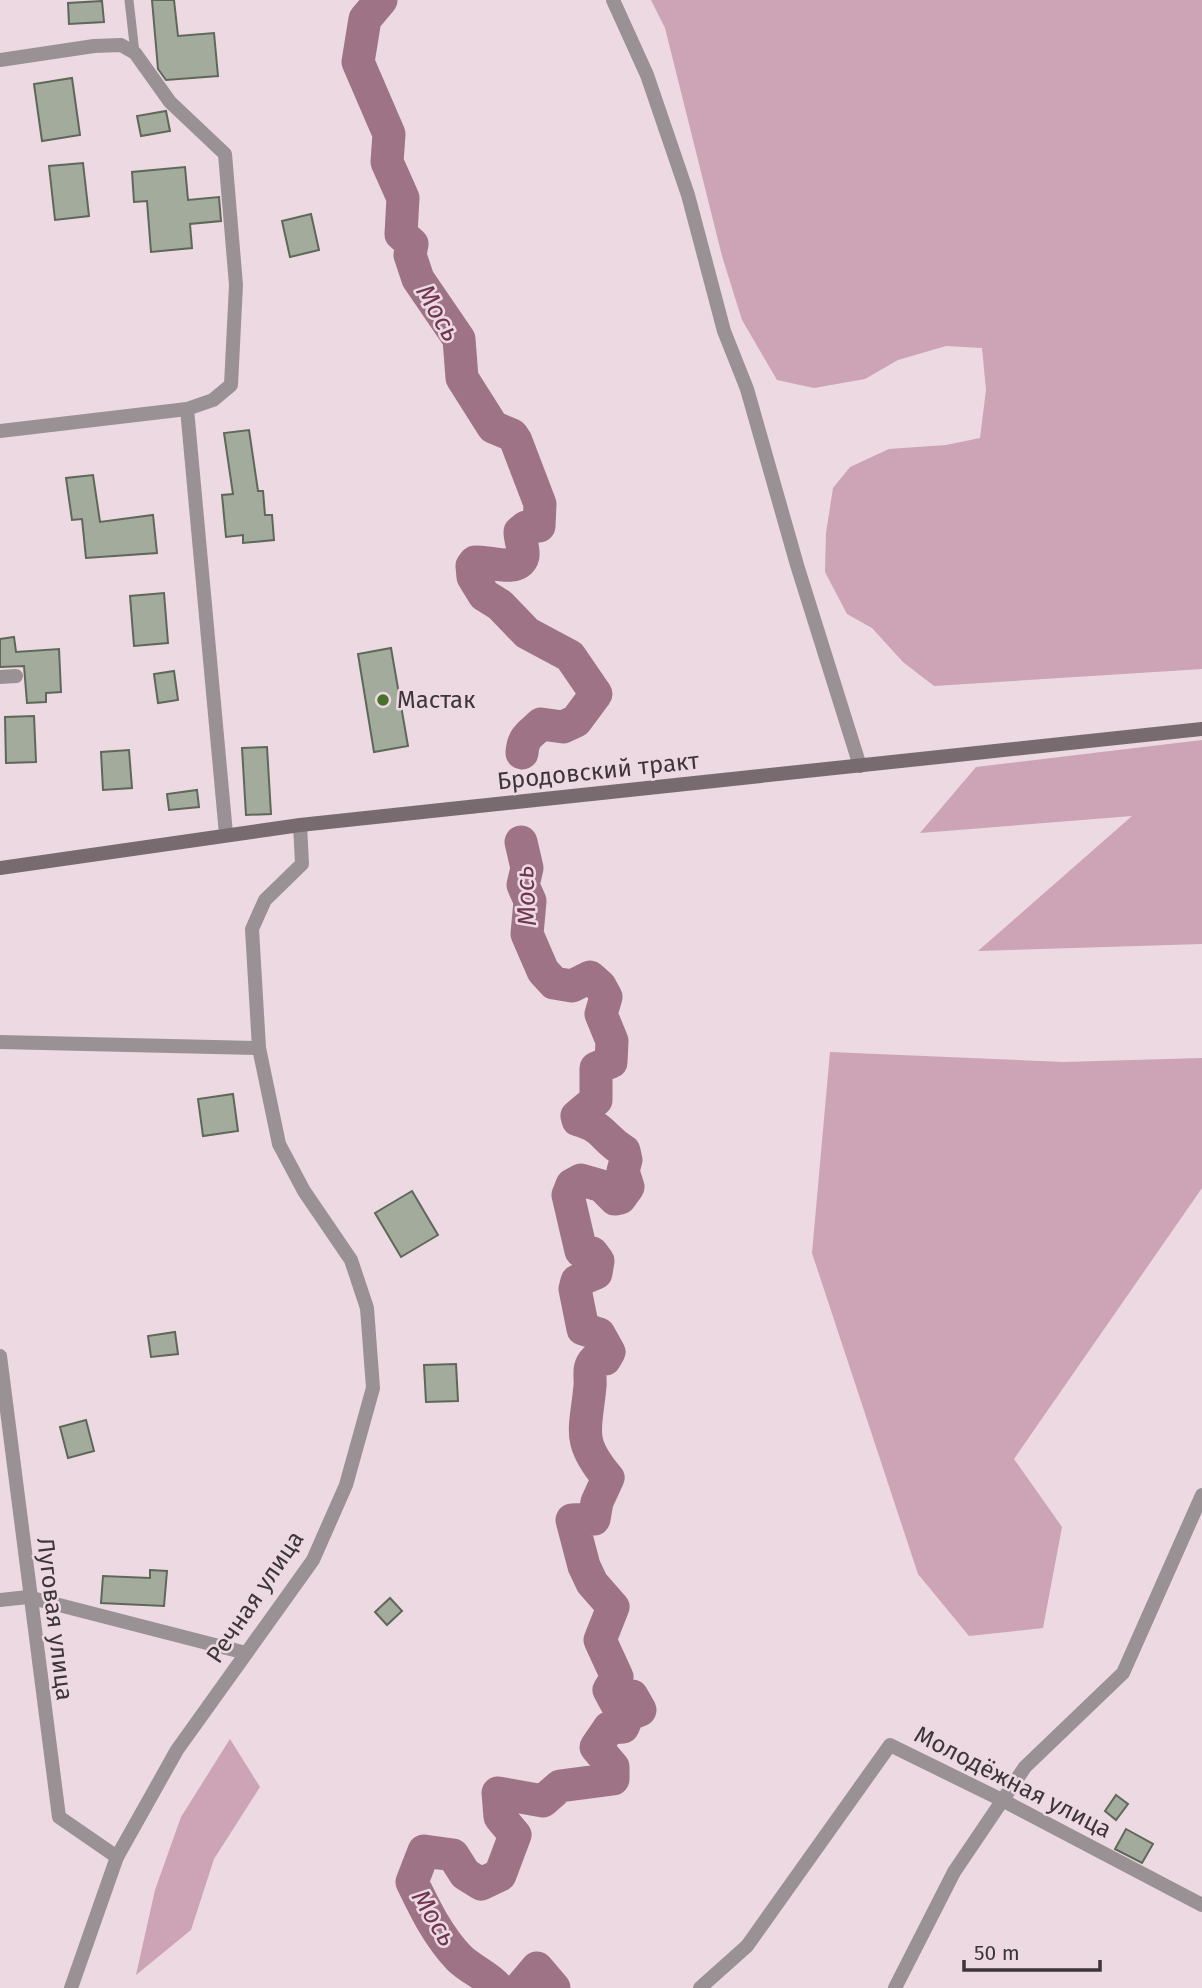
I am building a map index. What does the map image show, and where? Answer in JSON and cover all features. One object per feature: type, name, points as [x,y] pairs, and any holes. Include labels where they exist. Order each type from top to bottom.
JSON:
[{"type":"main road","name":"Бродовский тракт","points":[[0,869],[300,825],[1202,729]]},
{"type":"street","points":[[613,0],[647,75],[688,195],[724,331],[747,389],[797,565],[860,766]]},
{"type":"street","points":[[0,60],[94,46],[121,45],[135,53],[170,102],[225,154],[236,285],[231,385],[214,400],[187,409],[0,431]]},
{"type":"street","points":[[187,409],[226,834]]},
{"type":"street","points":[[0,677],[16,676]]},
{"type":"street","name":"Речная улица","points":[[71,1988],[117,1857],[177,1750],[313,1560],[346,1485],[373,1388],[367,1308],[351,1260],[304,1191],[279,1144],[259,1048],[252,929],[265,900],[302,864],[300,825]]},
{"type":"street","points":[[0,1042],[259,1048]]},
{"type":"street","name":"Луговая улица","points":[[0,1356],[59,1817],[117,1857]]},
{"type":"street","points":[[895,1988],[954,1872],[1025,1767],[1123,1673],[1202,1495]]},
{"type":"street","points":[[0,1600],[29,1597],[246,1653]]},
{"type":"street","name":"Молодёжная улица","points":[[701,1988],[747,1946],[890,1745],[1004,1801],[1202,1905]]},
{"type":"lane","points":[[129,0],[135,53]]},
{"type":"shaded area","points":[[651,0],[1202,0],[1202,669],[934,686],[903,662],[872,628],[847,614],[825,572],[826,533],[833,488],[850,467],[889,449],[946,445],[980,438],[986,390],[982,348],[946,346],[898,360],[865,379],[814,388],[777,380],[742,320],[722,256],[665,28]]},
{"type":"shaded area","points":[[1202,740],[1202,944],[978,951],[1132,816],[920,833],[976,767]]},
{"type":"shaded area","points":[[830,1052],[1063,1062],[1202,1058],[1202,1188],[1014,1459],[1062,1527],[1043,1628],[969,1636],[918,1574],[812,1253]]},
{"type":"shaded area","points":[[230,1739],[260,1787],[214,1859],[191,1930],[136,1975],[155,1890],[181,1817]]},
{"type":"building","points":[[152,0],[174,0],[178,36],[214,33],[218,76],[166,80],[158,69]]},
{"type":"building","points":[[102,1],[104,22],[69,24],[68,3]]},
{"type":"building","points":[[72,78],[80,135],[42,141],[34,84]]},
{"type":"building","points":[[166,111],[170,131],[141,136],[137,116]]},
{"type":"building","points":[[83,163],[89,216],[55,220],[49,166]]},
{"type":"building","points":[[185,167],[188,200],[219,197],[221,221],[190,224],[192,248],[151,252],[147,201],[134,202],[132,172]]},
{"type":"building","points":[[311,214],[319,250],[290,257],[282,221]]},
{"type":"building","points":[[249,430],[258,491],[263,491],[265,515],[272,515],[274,540],[243,543],[243,535],[226,537],[222,495],[233,494],[224,433]]},
{"type":"building","points":[[93,475],[100,522],[153,515],[157,553],[86,558],[82,519],[72,520],[66,478]]},
{"type":"building","points":[[164,593],[168,643],[134,646],[130,596]]},
{"type":"building","points":[[14,637],[16,652],[59,649],[61,692],[46,693],[46,702],[27,703],[24,666],[0,667],[0,639]]},
{"type":"building","name":"Мастак","points":[[391,648],[408,746],[374,752],[358,654]]},
{"type":"building","points":[[174,671],[178,700],[158,703],[154,674]]},
{"type":"building","points":[[34,716],[36,762],[6,763],[5,717]]},
{"type":"building","points":[[267,747],[271,814],[246,815],[242,748]]},
{"type":"building","points":[[129,750],[132,788],[103,790],[101,752]]},
{"type":"building","points":[[197,790],[199,807],[169,810],[167,794]]},
{"type":"building","points":[[233,1094],[238,1131],[203,1136],[198,1099]]},
{"type":"building","points":[[412,1191],[438,1235],[401,1257],[375,1213]]},
{"type":"building","points":[[175,1332],[178,1354],[151,1357],[148,1336]]},
{"type":"building","points":[[456,1364],[458,1401],[426,1402],[424,1365]]},
{"type":"building","points":[[86,1420],[94,1451],[68,1458],[60,1427]]},
{"type":"building","points":[[150,1570],[167,1571],[164,1606],[101,1603],[103,1576],[150,1578]]},
{"type":"building","points":[[390,1598],[402,1611],[387,1625],[375,1612]]},
{"type":"building","points":[[1116,1795],[1128,1804],[1116,1820],[1105,1811]]},
{"type":"building","points":[[1126,1829],[1153,1844],[1142,1863],[1115,1849]]},
{"type":"waterway","name":"Мось","points":[[381,0],[365,19],[358,62],[389,134],[387,162],[403,198],[401,234],[412,244],[410,255],[418,279],[459,339],[462,378],[493,427],[512,435],[516,441],[540,504],[539,526],[526,527],[520,532],[523,553],[520,561],[509,565],[475,562],[472,566],[473,577],[484,595],[500,605],[527,633],[570,656],[596,694],[576,721],[563,727],[541,724],[526,739],[522,753]]},
{"type":"waterway","name":"Мось","points":[[498,1988],[459,1958],[427,1912],[412,1882],[424,1851],[453,1855],[465,1874],[481,1884],[500,1875],[515,1835],[500,1817],[498,1793],[543,1801],[560,1786],[613,1779],[613,1767],[596,1747],[609,1728],[623,1727],[628,1715],[640,1710],[632,1696],[616,1703],[609,1690],[617,1677],[600,1640],[613,1607],[592,1583],[584,1566],[572,1520],[594,1519],[597,1502],[608,1478],[591,1454],[587,1444],[586,1424],[591,1366],[595,1360],[605,1359],[609,1352],[599,1334],[583,1329],[575,1289],[577,1281],[596,1273],[598,1261],[592,1253],[581,1251],[568,1195],[572,1185],[581,1180],[602,1186],[615,1199],[620,1198],[628,1187],[623,1171],[626,1160],[624,1151],[594,1126],[578,1120],[577,1116],[596,1100],[596,1068],[611,1062],[612,1041],[601,1014],[606,997],[600,986],[590,977],[572,986],[554,983],[543,971],[527,934],[530,901],[523,885],[527,868],[521,842]]},
{"type":"waterway","name":"Мось","points":[[520,1988],[537,1968],[554,1988]]},
{"type":"place","name":"Мастак","points":[[383,700]]}]
